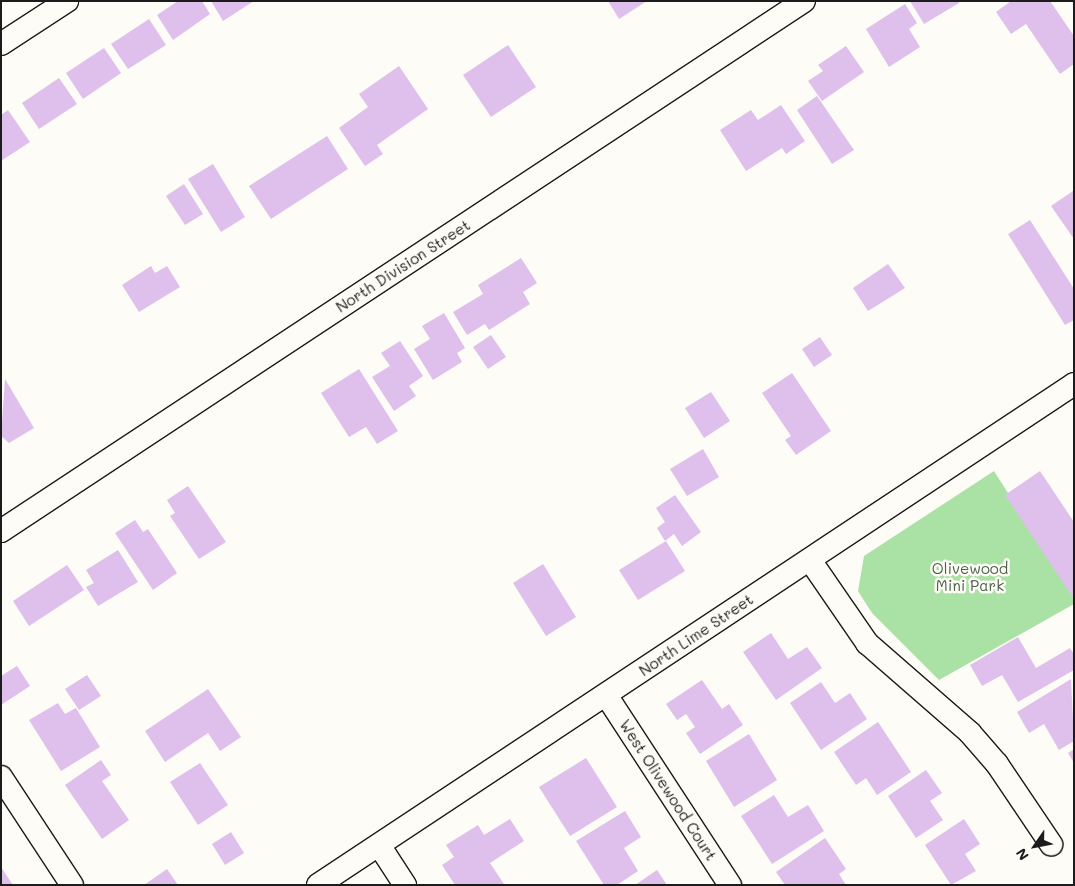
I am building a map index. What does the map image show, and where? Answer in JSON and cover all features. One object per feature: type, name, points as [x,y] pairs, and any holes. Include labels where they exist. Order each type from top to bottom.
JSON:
[{"type":"street","points":[[1,44],[67,1]]},
{"type":"street","name":"North Division Street","points":[[1,531],[804,1]]},
{"type":"street","name":"North Lime Street","points":[[318,885],[1074,384]]},
{"type":"street","points":[[810,560],[867,643],[970,733],[997,764],[1050,844]]},
{"type":"street","name":"West Olivewood Court","points":[[606,695],[730,885]]},
{"type":"street","points":[[1,777],[72,885]]},
{"type":"street","points":[[379,844],[405,885]]},
{"type":"green space","name":"Olivewood Mini Park","points":[[994,471],[1074,597],[1074,604],[939,680],[872,613],[858,591],[864,556]]},
{"type":"building","points":[[178,1],[202,1],[210,14],[173,40],[157,15]]},
{"type":"building","points":[[211,1],[254,1],[223,21]]},
{"type":"building","points":[[608,1],[647,1],[619,19]]},
{"type":"building","points":[[910,1],[958,1],[959,3],[924,24]]},
{"type":"building","points":[[1011,1],[1050,1],[1074,36],[1074,64],[1060,74],[1026,24],[1011,34],[996,12]]},
{"type":"building","points":[[905,4],[917,23],[909,29],[920,47],[889,67],[866,29]]},
{"type":"building","points":[[149,19],[166,45],[128,69],[111,44]]},
{"type":"building","points":[[508,45],[536,87],[491,117],[463,75]]},
{"type":"building","points":[[846,46],[864,72],[822,101],[808,81],[823,71],[818,65]]},
{"type":"building","points":[[104,48],[121,73],[83,99],[66,73]]},
{"type":"building","points":[[399,66],[428,109],[377,145],[383,154],[365,166],[339,128],[368,107],[359,94]]},
{"type":"building","points":[[59,78],[77,104],[39,129],[22,103]]},
{"type":"building","points":[[817,96],[854,150],[832,164],[797,110]]},
{"type":"building","points":[[781,105],[805,141],[786,154],[782,148],[746,171],[720,130],[751,110],[758,120]]},
{"type":"building","points":[[8,110],[30,142],[1,161],[1,115]]},
{"type":"building","points":[[327,136],[348,169],[271,219],[249,186]]},
{"type":"building","points":[[213,164],[245,217],[221,232],[188,179]]},
{"type":"building","points":[[184,184],[203,214],[185,225],[166,196]]},
{"type":"building","points":[[1074,192],[1074,239],[1051,206]]},
{"type":"building","points":[[1030,220],[1074,289],[1074,320],[1065,325],[1008,234]]},
{"type":"building","points":[[521,258],[537,283],[523,292],[530,304],[489,330],[485,324],[467,335],[453,312],[483,294],[478,285]]},
{"type":"building","points":[[888,264],[905,288],[868,311],[853,288]]},
{"type":"building","points":[[151,266],[155,273],[167,266],[180,287],[139,312],[122,285]]},
{"type":"building","points":[[444,313],[465,348],[457,353],[462,362],[433,380],[414,349],[430,339],[422,326]]},
{"type":"building","points":[[491,335],[506,357],[488,369],[473,347]]},
{"type":"building","points":[[820,337],[832,355],[814,367],[802,349]]},
{"type":"building","points":[[400,341],[423,376],[409,386],[416,396],[394,411],[372,377],[390,366],[381,353]]},
{"type":"building","points":[[359,369],[398,431],[377,444],[366,427],[349,437],[321,393]]},
{"type":"building","points":[[792,373],[831,431],[796,455],[785,440],[791,436],[762,393]]},
{"type":"building","points":[[5,379],[34,428],[9,443],[1,436]]},
{"type":"building","points":[[711,392],[730,421],[704,438],[685,408]]},
{"type":"building","points":[[703,449],[719,477],[687,496],[670,469]]},
{"type":"building","points":[[1040,471],[1074,522],[1074,599],[1005,495]]},
{"type":"building","points":[[188,486],[226,542],[199,559],[170,516],[175,513],[167,500]]},
{"type":"building","points":[[675,495],[701,532],[682,546],[674,534],[665,541],[657,528],[665,522],[656,508]]},
{"type":"building","points":[[135,520],[143,532],[148,529],[177,573],[153,590],[115,533]]},
{"type":"building","points":[[666,541],[685,571],[638,600],[619,570]]},
{"type":"building","points":[[118,550],[138,582],[98,606],[86,587],[94,583],[86,570]]},
{"type":"building","points":[[543,564],[576,617],[546,636],[513,583]]},
{"type":"building","points":[[67,565],[84,590],[29,626],[13,601]]},
{"type":"building","points":[[771,633],[788,659],[807,647],[822,668],[776,700],[743,652]]},
{"type":"building","points":[[1018,637],[1036,668],[1070,648],[1074,654],[1074,670],[1018,702],[1002,675],[982,686],[970,665]]},
{"type":"building","points":[[17,666],[30,686],[1,705],[1,676]]},
{"type":"building","points":[[87,675],[101,696],[79,710],[65,689]]},
{"type":"building","points":[[1071,679],[1074,741],[1059,750],[1044,724],[1029,733],[1017,712]]},
{"type":"building","points":[[702,680],[722,709],[729,704],[743,725],[700,754],[686,733],[695,727],[686,714],[677,720],[666,704]]},
{"type":"building","points":[[821,682],[835,703],[850,693],[867,719],[821,750],[790,703]]},
{"type":"building","points":[[208,689],[241,737],[220,751],[208,733],[165,762],[145,731]]},
{"type":"building","points":[[58,703],[65,714],[76,708],[100,747],[61,771],[29,720]]},
{"type":"building","points":[[878,722],[911,772],[877,795],[866,778],[856,785],[834,752]]},
{"type":"building","points":[[749,734],[777,780],[734,807],[706,761]]},
{"type":"building","points":[[1074,749],[1074,763],[1068,753]]},
{"type":"building","points":[[586,758],[617,807],[570,836],[539,787]]},
{"type":"building","points":[[101,760],[111,775],[102,781],[129,820],[102,839],[65,785]]},
{"type":"building","points":[[200,763],[228,805],[198,825],[170,782]]},
{"type":"building","points":[[926,770],[942,793],[930,801],[943,820],[916,838],[888,796]]},
{"type":"building","points":[[774,795],[788,817],[808,805],[824,831],[772,864],[741,816]]},
{"type":"building","points":[[625,811],[641,837],[624,848],[638,871],[617,885],[604,885],[576,841]]},
{"type":"building","points":[[510,819],[524,841],[490,863],[504,884],[455,885],[442,865],[454,857],[446,845],[478,825],[484,835]]},
{"type":"building","points":[[964,819],[980,844],[965,854],[976,871],[951,885],[925,845]]},
{"type":"building","points":[[231,832],[244,853],[225,865],[212,844]]},
{"type":"building","points":[[825,838],[846,869],[839,874],[846,885],[785,885],[776,872]]},
{"type":"building","points":[[1,867],[13,885],[1,885]]},
{"type":"building","points":[[167,869],[178,885],[144,885]]},
{"type":"building","points":[[657,870],[667,885],[635,885]]}]
